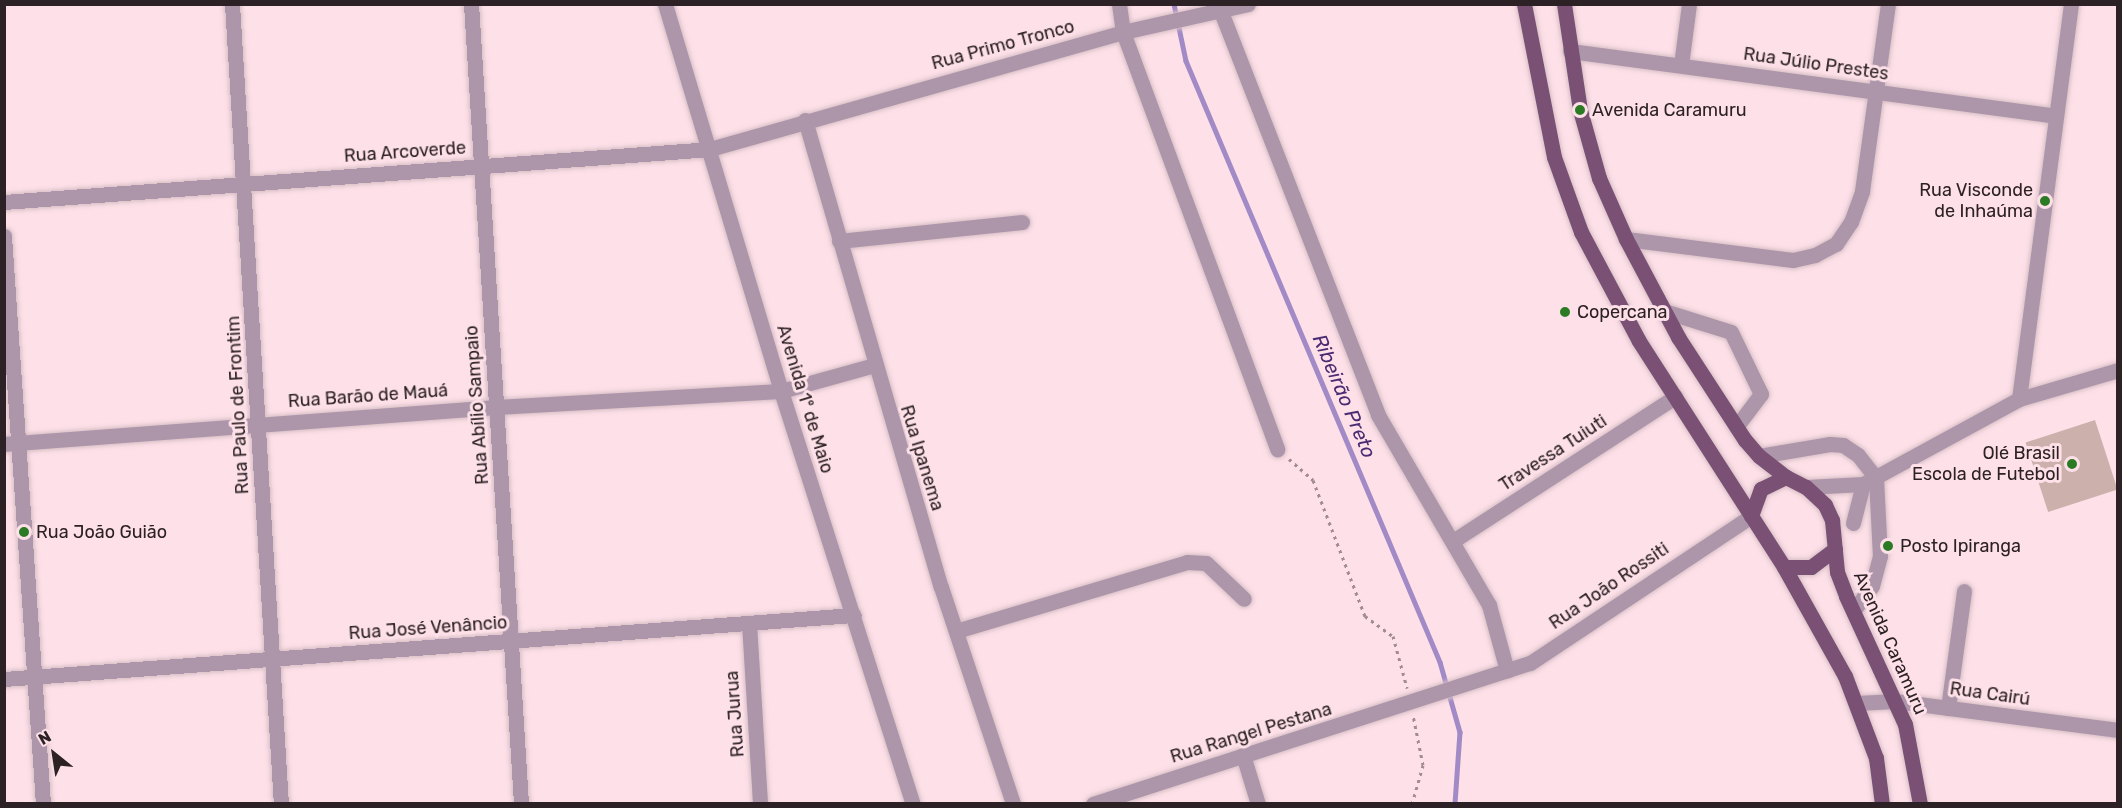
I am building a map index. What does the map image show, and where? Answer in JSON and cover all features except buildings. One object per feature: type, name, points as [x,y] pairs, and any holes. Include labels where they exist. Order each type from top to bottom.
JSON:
[{"type":"main road","points":[[1524,4],[1554,157],[1569,203],[1610,290],[1818,624],[1857,704],[1876,758],[1882,804]]},
{"type":"main road","name":"Avenida Caramuru","points":[[1564,4],[1580,110],[1599,178],[1626,239],[1664,311],[1736,427],[1759,456],[1786,477],[1806,487],[1825,505],[1832,520],[1837,572],[1852,610],[1895,701],[1912,748],[1920,804]]},
{"type":"main road","points":[[1751,516],[1761,489],[1786,477]]},
{"type":"main road","points":[[1784,567],[1811,567],[1835,549]]},
{"type":"street","name":"Rua Paulo de Frontim","points":[[232,4],[245,184],[281,804]]},
{"type":"street","name":"Rua Abílio Sampaio","points":[[471,4],[521,804]]},
{"type":"street","name":"Avenida 1º de Maio","points":[[665,4],[781,392],[913,804]]},
{"type":"street","points":[[1119,4],[1123,32],[1277,449]]},
{"type":"street","name":"Rua Primo Tronco","points":[[806,120],[1218,7],[1248,4]]},
{"type":"street","points":[[1681,65],[1689,4]]},
{"type":"street","points":[[1626,239],[1793,260],[1815,255],[1836,244],[1858,207],[1888,4]]},
{"type":"street","points":[[2019,399],[2071,4]]},
{"type":"street","points":[[1218,7],[1378,415],[1490,605],[1507,671]]},
{"type":"street","name":"Rua Júlio Prestes","points":[[1570,51],[2056,116]]},
{"type":"street","name":"Rua Arcoverde","points":[[4,202],[710,149],[806,120]]},
{"type":"street","name":"Rua Ipanema","points":[[806,120],[874,365],[956,631],[1013,804]]},
{"type":"street","points":[[840,241],[1022,222]]},
{"type":"street","points":[[4,236],[11,444],[34,677],[43,804]]},
{"type":"street","points":[[1664,311],[1731,332],[1761,394],[1736,427]]},
{"type":"street","name":"Rua Barão de Mauá","points":[[11,444],[496,406],[781,392],[874,365]]},
{"type":"street","points":[[1806,487],[1847,488],[1870,481],[2019,399],[2118,370]]},
{"type":"street","name":"Travessa Tuiuti","points":[[1453,541],[1675,397]]},
{"type":"street","points":[[1759,456],[1830,444],[1844,445],[1858,455],[1870,481],[1880,556],[1872,586],[1852,610]]},
{"type":"street","points":[[1853,523],[1870,481]]},
{"type":"street","name":"Rua João Rossiti","points":[[1485,680],[1530,663],[1751,516]]},
{"type":"street","points":[[956,631],[1187,562],[1206,563],[1244,599]]},
{"type":"street","points":[[1948,708],[1964,591]]},
{"type":"street","name":"Rua José Venâncio","points":[[4,680],[854,615]]},
{"type":"street","name":"Rua Jurua","points":[[749,623],[760,804]]},
{"type":"street","name":"Rua Rangel Pestana","points":[[1093,804],[1485,680]]},
{"type":"street","name":"Rua Cairú","points":[[1857,704],[1895,701],[2118,730]]},
{"type":"street","points":[[1243,755],[1258,804]]},
{"type":"path","points":[[1277,449],[1313,480],[1365,616],[1393,636],[1416,702],[1423,765],[1412,804]]},
{"type":"waterway","name":"Ribeirão Preto","points":[[1174,4],[1186,61],[1440,662],[1460,732],[1455,804]]},
{"type":"place","name":"Avenida Caramuru","points":[[1580,110]]},
{"type":"place","name":"Rua Visconde de Inhaúma","points":[[2045,201]]},
{"type":"place","name":"Copercana","points":[[1565,312]]},
{"type":"place","name":"Olé Brasil Escola de Futebol","points":[[2072,464]]},
{"type":"place","name":"Rua João Guião","points":[[24,532]]},
{"type":"place","name":"Posto Ipiranga","points":[[1888,546]]}]
